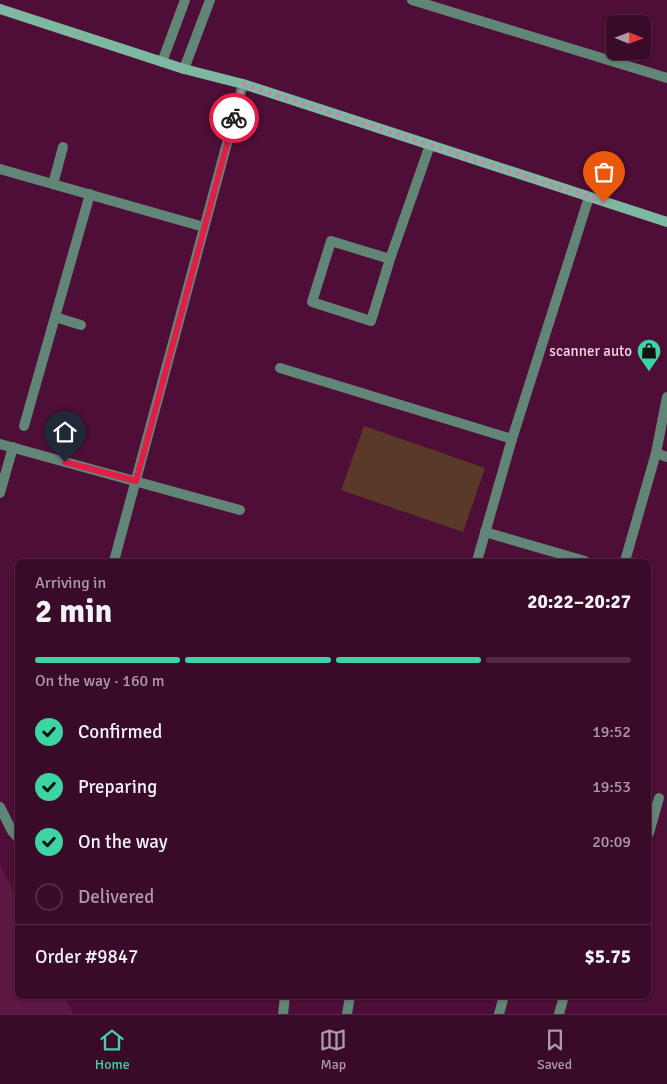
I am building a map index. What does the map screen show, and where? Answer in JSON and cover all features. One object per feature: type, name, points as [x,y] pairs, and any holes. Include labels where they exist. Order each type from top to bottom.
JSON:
[{"type":"main road","points":[[0,9],[184,69],[243,84],[667,222]]},
{"type":"street","points":[[162,62],[185,0]]},
{"type":"street","points":[[184,69],[210,0]]},
{"type":"street","points":[[412,0],[667,78]]},
{"type":"street","points":[[115,559],[243,84]]},
{"type":"street","points":[[390,259],[331,241],[312,302],[371,321],[390,259],[430,145]]},
{"type":"street","points":[[53,184],[63,147]]},
{"type":"street","points":[[0,169],[204,227]]},
{"type":"street","points":[[24,426],[90,194]]},
{"type":"street","points":[[478,559],[512,438],[588,197]]},
{"type":"street","points":[[54,317],[81,325]]},
{"type":"street","points":[[280,368],[512,438]]},
{"type":"street","points":[[626,559],[656,453],[667,397]]},
{"type":"street","points":[[0,444],[240,510]]},
{"type":"street","points":[[0,493],[13,448]]},
{"type":"street","points":[[656,453],[667,456]]},
{"type":"street","points":[[485,532],[578,559]]},
{"type":"street","points":[[651,826],[659,798]]},
{"type":"street","points":[[0,807],[15,835]]},
{"type":"street","points":[[283,1014],[285,999]]},
{"type":"street","points":[[347,1014],[350,999]]},
{"type":"street","points":[[499,1014],[503,999]]},
{"type":"street","points":[[559,1014],[563,999]]},
{"type":"shaded area","points":[[364,426],[485,468],[463,532],[341,490]]},
{"type":"shaded area","points":[[0,864],[15,896],[15,999],[66,999],[73,1014],[0,1014]]},
{"type":"way so far","points":[[234,118],[243,84],[604,202]]},
{"type":"place","name":"scanner auto","points":[[649,372]]},
{"type":"route","points":[[65,462],[136,481],[234,118]]}]
